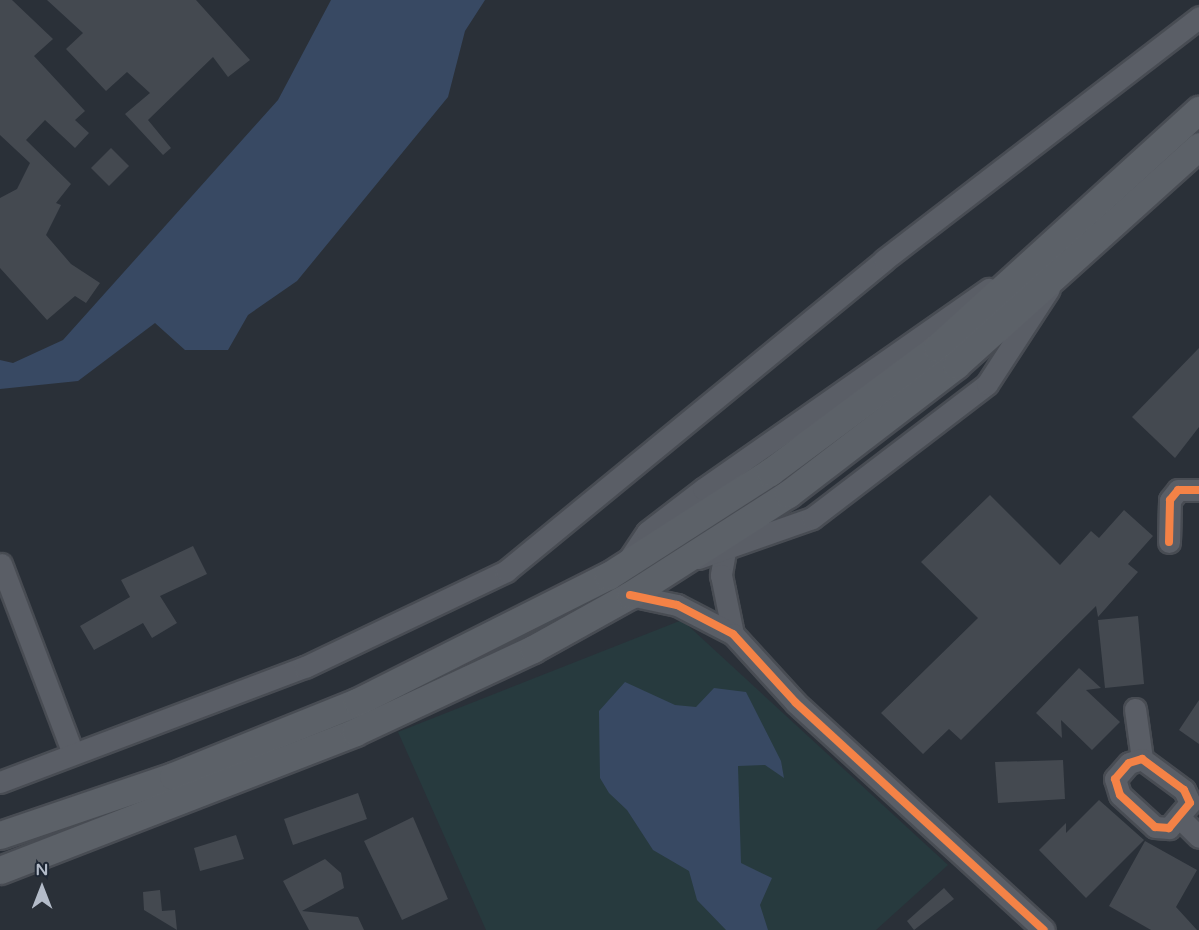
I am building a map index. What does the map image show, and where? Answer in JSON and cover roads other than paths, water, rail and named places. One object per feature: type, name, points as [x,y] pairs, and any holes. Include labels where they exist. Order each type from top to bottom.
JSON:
[{"type":"main road","points":[[0,870],[355,732],[533,649],[630,595],[680,563],[726,542],[956,365],[1047,266],[1199,110]]},
{"type":"main road","points":[[0,835],[173,776],[357,702],[625,566],[856,411],[1047,266],[1199,146]]},
{"type":"street","points":[[0,782],[305,667],[506,571],[884,260],[1199,17]]},
{"type":"street","points":[[733,634],[721,575],[726,542],[812,518],[987,384],[1047,266]]},
{"type":"street","points":[[1169,542],[1170,500],[1178,490],[1199,490]]},
{"type":"street","points":[[1,564],[73,754]]},
{"type":"street","points":[[630,595],[677,605],[733,634],[796,703],[1044,930]]},
{"type":"street","points":[[1135,710],[1142,759],[1184,790],[1190,803],[1181,819],[1169,828],[1155,826],[1120,795],[1115,779],[1129,763],[1142,759]]},
{"type":"street","points":[[1181,819],[1199,837]]},
{"type":"water","points":[[331,0],[485,0],[465,31],[448,97],[297,281],[248,315],[228,350],[185,350],[155,323],[78,381],[0,389],[0,360],[13,363],[63,340],[278,100]]},
{"type":"water","points":[[625,682],[675,705],[696,707],[714,688],[746,692],[781,761],[784,778],[765,765],[738,766],[741,863],[772,878],[760,905],[768,930],[726,930],[697,900],[689,871],[653,850],[627,810],[609,793],[600,778],[599,711]]}]
